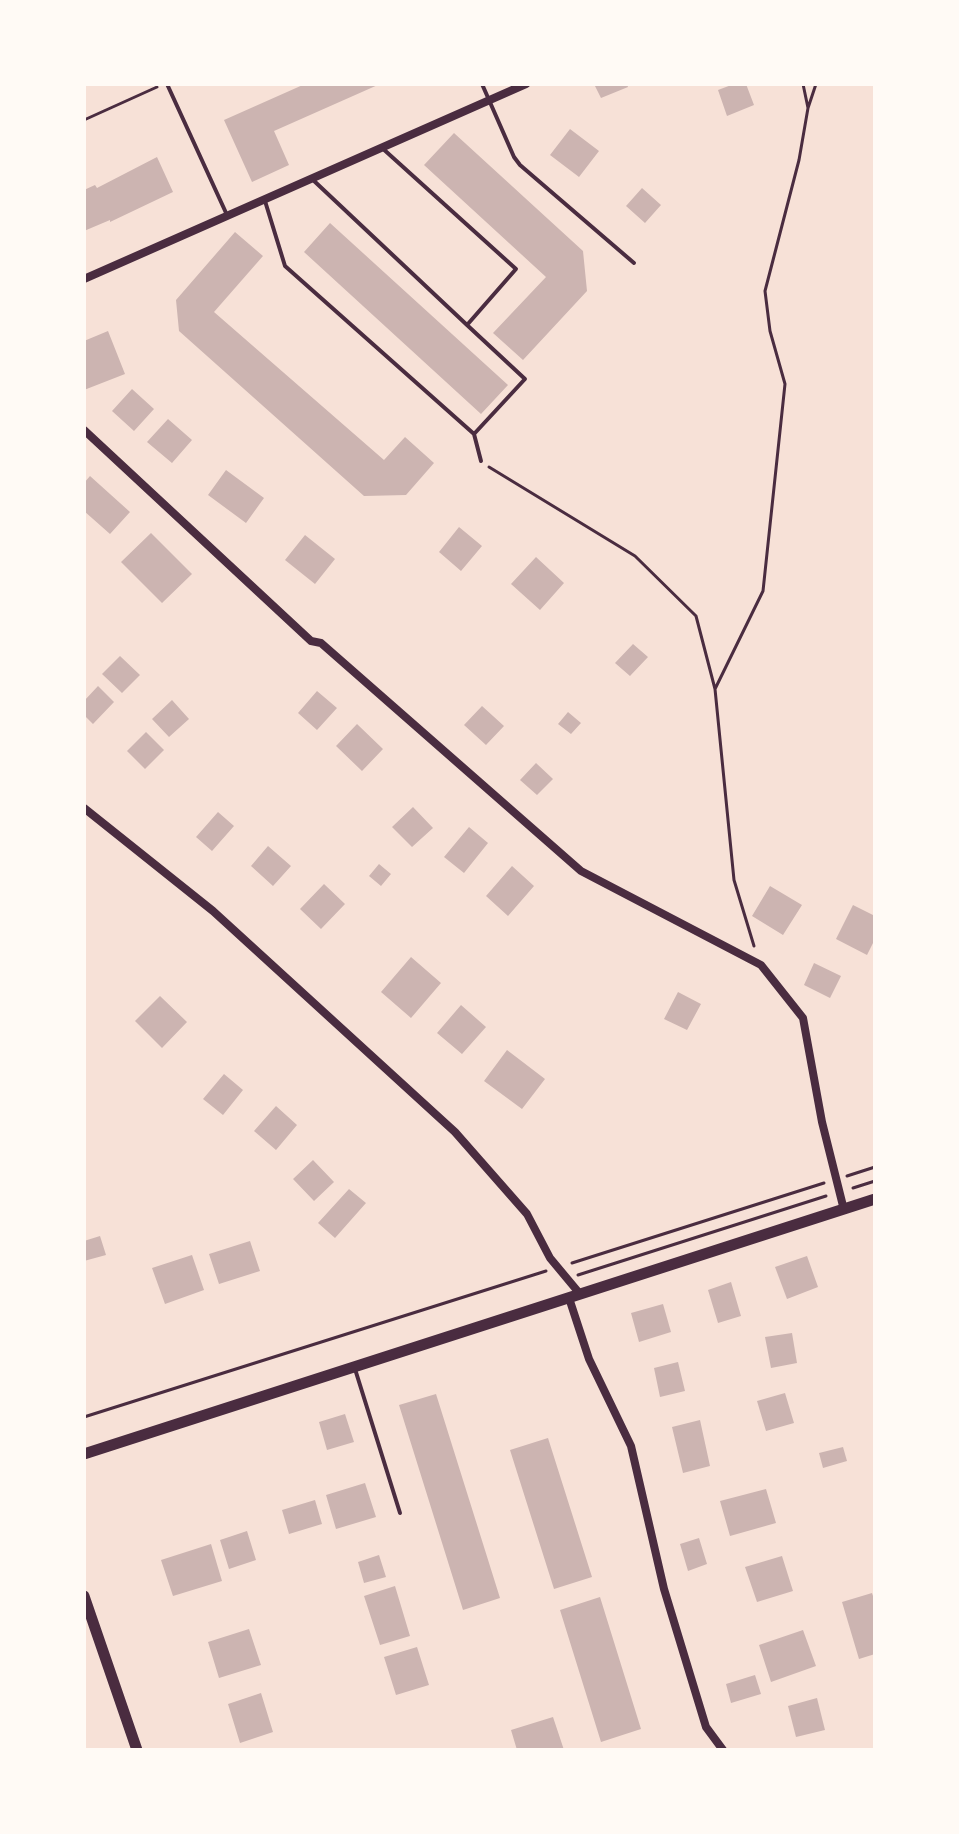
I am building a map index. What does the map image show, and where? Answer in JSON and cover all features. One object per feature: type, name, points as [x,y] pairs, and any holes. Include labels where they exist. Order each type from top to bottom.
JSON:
[{"type":"street","points":[[84,279],[526,84]]},
{"type":"street","points":[[84,430],[311,641],[321,643],[581,871],[761,965],[803,1018],[822,1122],[844,1210]]},
{"type":"street","points":[[84,808],[213,911],[455,1132],[527,1214],[550,1258],[567,1278],[575,1296],[589,1359],[631,1446],[664,1589],[706,1727],[723,1750]]},
{"type":"street","points":[[84,1454],[875,1199]]},
{"type":"street","points":[[84,1596],[137,1750]]},
{"type":"lane","points":[[166,84],[227,215]]},
{"type":"lane","points":[[482,84],[520,165],[634,263]]},
{"type":"lane","points":[[381,146],[516,269],[467,325]]},
{"type":"lane","points":[[312,179],[525,379],[474,434]]},
{"type":"lane","points":[[264,199],[285,266],[474,434],[481,461]]},
{"type":"lane","points":[[354,1366],[400,1513]]},
{"type":"path","points":[[84,120],[166,84]]},
{"type":"path","points":[[803,84],[808,108]]},
{"type":"path","points":[[715,689],[763,591],[785,384],[770,331],[765,291],[816,84]]},
{"type":"path","points":[[481,461],[635,556],[696,616],[715,689],[734,880],[761,965]]},
{"type":"path","points":[[84,1417],[875,1167]]},
{"type":"path","points":[[567,1278],[875,1181]]},
{"type":"building","points":[[305,84],[380,84],[274,131],[289,165],[252,182],[224,120]]},
{"type":"building","points":[[594,84],[627,84],[628,87],[601,98]]},
{"type":"building","points":[[734,84],[746,84],[754,105],[727,116],[718,90]]},
{"type":"building","points":[[570,129],[599,151],[579,177],[550,155]]},
{"type":"building","points":[[454,133],[583,251],[587,291],[523,360],[493,333],[546,277],[424,165]]},
{"type":"building","points":[[157,157],[173,192],[84,231],[84,190],[95,185],[97,188]]},
{"type":"building","points":[[642,188],[661,205],[645,223],[626,206]]},
{"type":"building","points":[[330,223],[508,385],[481,414],[304,252]]},
{"type":"building","points":[[235,232],[263,256],[214,312],[384,460],[405,437],[434,463],[406,495],[364,496],[179,331],[176,300]]},
{"type":"building","points":[[108,331],[125,374],[84,390],[84,341]]},
{"type":"building","points":[[132,389],[154,409],[134,431],[112,411]]},
{"type":"building","points":[[168,419],[192,440],[172,463],[147,442]]},
{"type":"building","points":[[226,470],[264,498],[246,523],[208,495]]},
{"type":"building","points":[[90,476],[130,512],[110,534],[84,511],[84,483]]},
{"type":"building","points":[[459,527],[482,546],[461,571],[439,552]]},
{"type":"building","points":[[151,533],[192,574],[162,603],[121,562]]},
{"type":"building","points":[[305,535],[335,559],[315,584],[285,560]]},
{"type":"building","points":[[536,557],[564,583],[540,610],[511,584]]},
{"type":"building","points":[[633,644],[648,657],[630,676],[615,663]]},
{"type":"building","points":[[120,656],[140,675],[122,693],[102,674]]},
{"type":"building","points":[[98,686],[114,702],[93,724],[84,715],[84,701]]},
{"type":"building","points":[[317,691],[337,708],[317,730],[298,713]]},
{"type":"building","points":[[172,700],[189,719],[169,737],[152,719]]},
{"type":"building","points":[[482,706],[504,726],[486,745],[464,725]]},
{"type":"building","points":[[568,712],[581,723],[571,734],[558,724]]},
{"type":"building","points":[[357,724],[383,749],[362,771],[336,746]]},
{"type":"building","points":[[146,732],[164,750],[145,769],[127,751]]},
{"type":"building","points":[[536,763],[553,779],[537,795],[520,780]]},
{"type":"building","points":[[413,807],[433,828],[412,847],[392,827]]},
{"type":"building","points":[[218,812],[234,826],[212,851],[196,837]]},
{"type":"building","points":[[469,827],[488,843],[464,873],[444,857]]},
{"type":"building","points":[[268,846],[291,866],[273,886],[251,866]]},
{"type":"building","points":[[379,864],[391,874],[381,886],[369,876]]},
{"type":"building","points":[[512,866],[534,886],[508,916],[486,896]]},
{"type":"building","points":[[324,884],[345,904],[321,929],[300,909]]},
{"type":"building","points":[[770,886],[802,905],[783,935],[752,916]]},
{"type":"building","points":[[853,905],[875,916],[875,939],[867,955],[836,939]]},
{"type":"building","points":[[411,957],[441,983],[411,1018],[381,992]]},
{"type":"building","points":[[814,963],[841,976],[830,998],[804,985]]},
{"type":"building","points":[[678,992],[701,1004],[687,1030],[664,1019]]},
{"type":"building","points":[[160,996],[187,1022],[162,1048],[135,1021]]},
{"type":"building","points":[[461,1005],[486,1027],[462,1054],[437,1033]]},
{"type":"building","points":[[507,1050],[545,1079],[522,1109],[484,1081]]},
{"type":"building","points":[[224,1074],[243,1090],[223,1115],[203,1099]]},
{"type":"building","points":[[276,1106],[297,1125],[276,1150],[254,1131]]},
{"type":"building","points":[[313,1160],[334,1182],[314,1201],[293,1179]]},
{"type":"building","points":[[349,1189],[366,1203],[335,1238],[318,1223]]},
{"type":"building","points":[[100,1236],[106,1255],[84,1261],[84,1241]]},
{"type":"building","points":[[250,1241],[260,1271],[219,1284],[209,1254]]},
{"type":"building","points":[[192,1255],[204,1290],[165,1304],[152,1268]]},
{"type":"building","points":[[807,1256],[818,1287],[787,1299],[775,1267]]},
{"type":"building","points":[[731,1282],[741,1316],[718,1323],[708,1290]]},
{"type":"building","points":[[663,1304],[671,1332],[639,1342],[631,1313]]},
{"type":"building","points":[[792,1333],[797,1363],[771,1368],[765,1337]]},
{"type":"building","points":[[678,1362],[685,1391],[660,1397],[654,1368]]},
{"type":"building","points":[[785,1393],[794,1423],[766,1431],[757,1401]]},
{"type":"building","points":[[436,1394],[500,1598],[463,1610],[399,1405]]},
{"type":"building","points":[[345,1414],[354,1442],[327,1450],[319,1422]]},
{"type":"building","points":[[700,1420],[710,1466],[683,1473],[672,1427]]},
{"type":"building","points":[[548,1438],[592,1577],[554,1589],[510,1450]]},
{"type":"building","points":[[843,1447],[847,1461],[823,1468],[819,1453]]},
{"type":"building","points":[[365,1483],[376,1517],[336,1529],[326,1495]]},
{"type":"building","points":[[766,1489],[776,1523],[730,1536],[720,1501]]},
{"type":"building","points":[[315,1500],[322,1524],[289,1534],[282,1510]]},
{"type":"building","points":[[247,1531],[256,1560],[229,1569],[220,1540]]},
{"type":"building","points":[[699,1538],[707,1564],[688,1571],[680,1544]]},
{"type":"building","points":[[211,1544],[222,1581],[173,1596],[161,1560]]},
{"type":"building","points":[[379,1555],[386,1577],[364,1583],[358,1562]]},
{"type":"building","points":[[782,1556],[793,1591],[757,1602],[745,1567]]},
{"type":"building","points":[[395,1586],[410,1636],[380,1645],[364,1596]]},
{"type":"building","points":[[872,1593],[875,1602],[875,1654],[859,1659],[842,1602]]},
{"type":"building","points":[[600,1597],[641,1729],[601,1742],[560,1610]]},
{"type":"building","points":[[249,1629],[261,1665],[219,1678],[208,1642]]},
{"type":"building","points":[[803,1630],[816,1666],[771,1682],[759,1645]]},
{"type":"building","points":[[417,1647],[429,1685],[396,1695],[384,1657]]},
{"type":"building","points":[[755,1675],[761,1694],[731,1703],[726,1684]]},
{"type":"building","points":[[261,1693],[273,1732],[240,1743],[228,1704]]},
{"type":"building","points":[[817,1698],[825,1730],[796,1737],[788,1706]]},
{"type":"building","points":[[553,1717],[564,1750],[517,1750],[511,1730]]}]
